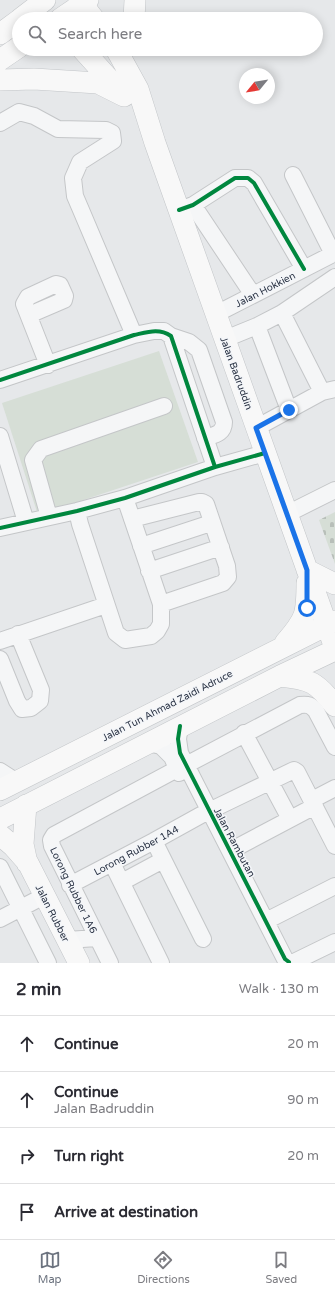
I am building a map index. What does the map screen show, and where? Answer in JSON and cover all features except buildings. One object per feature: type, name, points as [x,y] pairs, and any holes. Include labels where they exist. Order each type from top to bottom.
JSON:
[{"type":"main road","points":[[134,12],[135,0]]},
{"type":"main road","points":[[29,12],[41,1],[49,12]]},
{"type":"main road","points":[[74,12],[86,6]]},
{"type":"main road","points":[[0,34],[12,26]]},
{"type":"main road","points":[[0,60],[12,52]]},
{"type":"main road","name":"Jalan Badruddin","points":[[90,56],[131,92]]},
{"type":"main road","name":"Jalan Badruddin","points":[[118,56],[131,92],[143,119],[186,208],[216,314],[307,570],[331,623],[335,649]]},
{"type":"main road","points":[[0,80],[34,79],[98,83],[131,92],[134,56]]},
{"type":"main road","points":[[277,651],[302,623],[307,608],[307,570],[335,584]]},
{"type":"main road","name":"Jalan Tun Ahmad Zaidi Adruce","points":[[9,786],[178,699],[331,623]]},
{"type":"main road","points":[[0,819],[180,726],[335,649]]},
{"type":"main road","points":[[280,676],[301,678],[314,683],[325,693],[335,706]]},
{"type":"main road","name":"Jalan Rubber","points":[[26,805],[23,844],[28,863],[79,963]]},
{"type":"main road","name":"Jalan Rubber","points":[[0,835],[13,846],[28,863]]},
{"type":"street","points":[[0,123],[19,112],[34,116],[58,129],[106,130],[112,133],[113,140],[80,162],[73,178],[75,196],[134,335]]},
{"type":"street","points":[[293,174],[334,254]]},
{"type":"street","points":[[253,295],[186,208],[235,178],[248,178],[254,183],[304,269]]},
{"type":"street","name":"Jalan Hokkien","points":[[216,314],[334,254]]},
{"type":"street","points":[[225,339],[257,326],[282,313],[335,277]]},
{"type":"street","points":[[256,428],[329,391],[282,313]]},
{"type":"street","points":[[29,315],[48,365]]},
{"type":"street","points":[[257,326],[289,410]]},
{"type":"street","points":[[0,380],[134,335],[154,331],[164,331],[171,336],[189,342],[199,350],[224,422],[224,428],[220,434],[205,438]]},
{"type":"street","points":[[171,336],[215,467]]},
{"type":"street","points":[[49,517],[33,460],[41,450],[164,406]]},
{"type":"street","points":[[0,436],[26,522]]},
{"type":"street","points":[[0,528],[77,511],[125,498],[215,467],[265,453]]},
{"type":"street","points":[[287,514],[335,490]]},
{"type":"street","points":[[77,511],[116,633],[125,640],[151,636],[157,631],[161,624],[160,604],[125,498]]},
{"type":"street","points":[[132,519],[202,502],[206,504],[211,523],[221,547],[227,566],[228,577],[223,583],[160,604]]},
{"type":"street","points":[[141,546],[211,523]]},
{"type":"street","points":[[150,571],[221,547]]},
{"type":"street","points":[[0,640],[106,604]]},
{"type":"street","points":[[0,659],[17,701],[22,709],[31,708],[40,701],[41,690],[18,634]]},
{"type":"street","points":[[181,767],[244,733],[300,705],[307,704],[312,706],[316,711],[335,747]]},
{"type":"street","name":"Jalan Rambutan","points":[[180,726],[178,739],[181,767]]},
{"type":"street","points":[[244,733],[290,819]]},
{"type":"street","name":"Jalan Rambutan","points":[[148,743],[161,746],[181,767],[205,813],[289,962]]},
{"type":"street","name":"Lorong Rubber 1A6","points":[[110,963],[70,885],[52,846],[51,840],[54,835],[181,767]]},
{"type":"street","name":"Lorong Rubber 1A4","points":[[70,885],[154,842],[205,813],[294,770],[297,772],[314,803]]},
{"type":"street","points":[[0,771],[9,786]]},
{"type":"street","points":[[230,851],[290,819],[335,788]]},
{"type":"street","points":[[314,803],[335,846]]},
{"type":"street","name":"Jalan Rambutan","points":[[205,813],[230,851],[285,959],[289,962]]},
{"type":"street","points":[[154,842],[203,939]]},
{"type":"street","points":[[122,882],[164,860]]},
{"type":"street","points":[[112,863],[161,963]]},
{"type":"street","points":[[0,867],[48,963]]},
{"type":"street","points":[[266,921],[335,886]]},
{"type":"street","points":[[0,910],[44,896]]},
{"type":"street","points":[[0,918],[19,905]]},
{"type":"street","points":[[67,940],[97,938]]},
{"type":"street","points":[[289,962],[335,942]]},
{"type":"green space","points":[[159,351],[198,462],[38,515],[2,403]]},
{"type":"green space","points":[[335,512],[335,564],[319,520]]},
{"type":"cycle path","points":[[179,210],[193,205],[235,178],[248,178],[254,183],[304,269]]},
{"type":"cycle path","points":[[0,380],[134,335],[153,331],[167,334],[171,336],[215,467]]},
{"type":"cycle path","points":[[0,528],[77,511],[125,498],[215,467],[265,453]]},
{"type":"cycle path","points":[[180,726],[178,739],[180,753],[285,959],[289,962]]},
{"type":"route","points":[[289,410],[256,428],[307,570],[307,608]]}]
